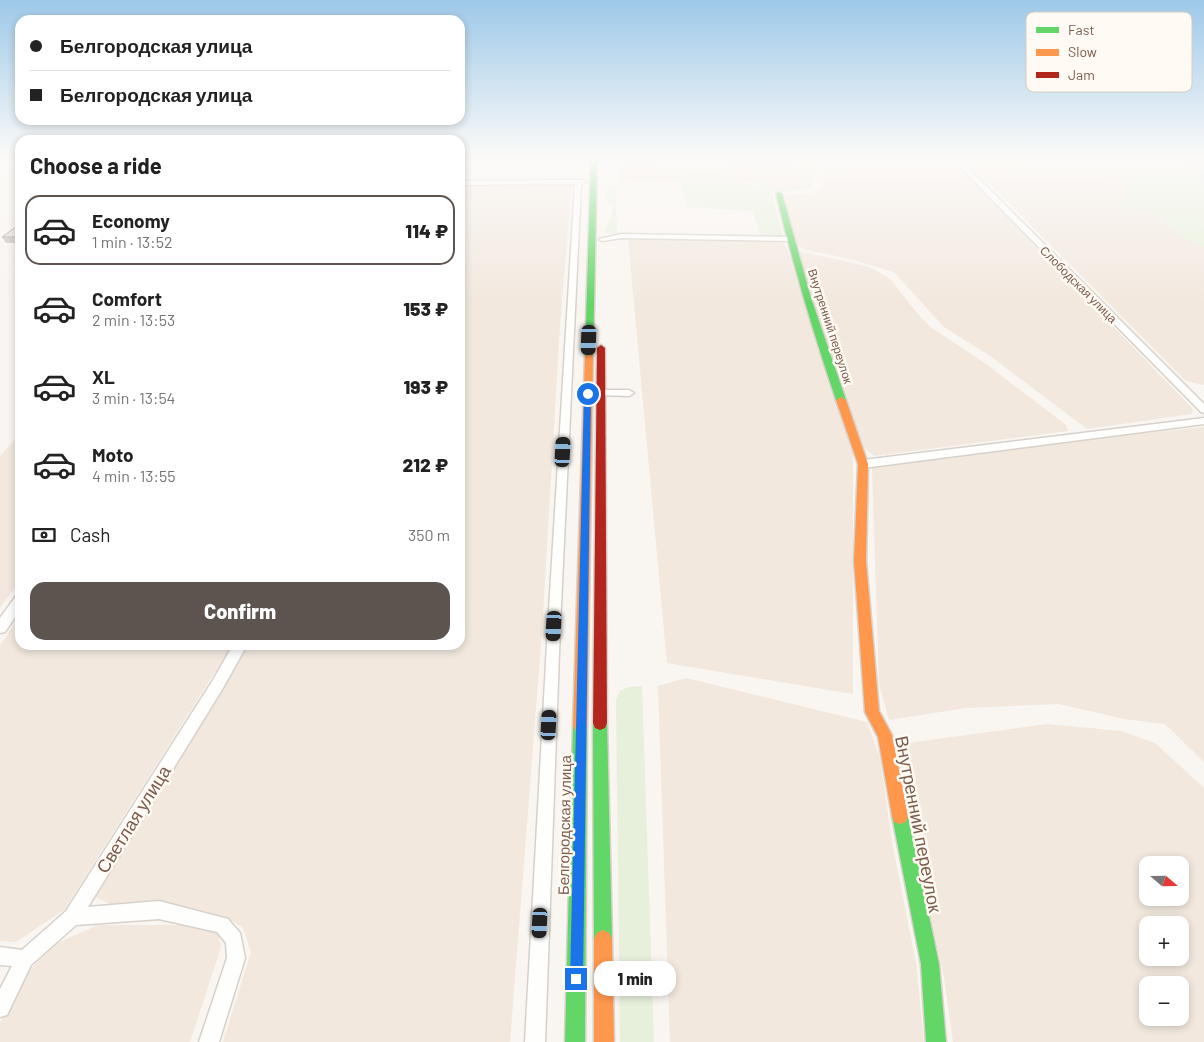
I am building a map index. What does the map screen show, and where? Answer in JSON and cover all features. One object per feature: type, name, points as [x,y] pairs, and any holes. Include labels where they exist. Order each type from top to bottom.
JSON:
[{"type":"main road","name":"Белгородская улица","points":[[575,1042],[577,394],[592,207]]},
{"type":"main road","points":[[602,207],[600,686],[604,1042]]},
{"type":"main road","name":"Внутренний переулок","points":[[783,207],[812,320],[863,464],[860,561],[872,712],[885,735],[917,906],[930,964],[936,1042]]},
{"type":"street","points":[[535,1042],[553,636],[577,394],[578,207]]},
{"type":"street","name":"Слободская улица","points":[[1002,207],[1204,410]]},
{"type":"street","points":[[602,239],[622,236],[790,239]]},
{"type":"street","points":[[600,393],[628,393]]},
{"type":"street","points":[[863,464],[1204,422]]},
{"type":"street","points":[[0,628],[15,607]]},
{"type":"street","name":"Светлая улица","points":[[24,959],[72,917],[218,684],[237,650]]},
{"type":"street","points":[[72,917],[159,910],[222,925],[234,939],[236,958],[209,1042]]},
{"type":"street","points":[[0,956],[24,959],[0,1008]]},
{"type":"shaded area","points":[[465,207],[570,207],[560,324],[542,631],[510,1042],[223,1042],[251,952],[243,928],[228,918],[189,908],[153,901],[110,904],[95,897],[235,669],[243,650],[465,650]]},
{"type":"shaded area","points":[[787,207],[996,207],[1193,411],[1191,414],[1087,429],[990,356],[944,327],[894,272],[850,259],[803,249],[796,243]]},
{"type":"shaded area","points":[[1012,207],[1170,207],[1204,236],[1204,385],[1186,381]]},
{"type":"shaded area","points":[[699,238],[781,241],[787,248],[853,454],[853,694],[667,663],[628,239]]},
{"type":"shaded area","points":[[797,251],[866,266],[890,279],[922,319],[932,328],[982,361],[1066,425],[1068,431],[874,456],[862,446]]},
{"type":"shaded area","points":[[1204,427],[1204,762],[1165,724],[1124,719],[1059,704],[966,708],[889,720],[879,684],[872,468],[1089,439]]},
{"type":"shaded area","points":[[15,440],[15,588],[0,608],[0,456]]},
{"type":"shaded area","points":[[15,623],[15,650],[229,650],[64,910],[16,942],[0,941],[0,645]]},
{"type":"shaded area","points":[[686,678],[867,722],[880,758],[892,842],[916,963],[924,1042],[670,1042],[658,686]]},
{"type":"shaded area","points":[[1047,724],[1121,731],[1155,743],[1204,788],[1204,1042],[953,1042],[944,977],[900,778],[901,744]]},
{"type":"shaded area","points":[[98,925],[198,925],[218,933],[221,947],[190,1042],[0,1042],[0,1023],[17,988],[48,947]]},
{"type":"green space","points":[[613,207],[616,207],[617,234],[605,233]]},
{"type":"green space","points":[[687,207],[775,207],[783,237],[760,235],[753,211]]},
{"type":"green space","points":[[1126,207],[1143,207],[1140,210],[1132,210]]},
{"type":"green space","points":[[1146,207],[1204,207],[1204,247],[1183,236],[1160,216],[1146,210]]},
{"type":"green space","points":[[642,686],[654,1042],[620,1042],[616,700],[620,691],[629,687]]},
{"type":"building","points":[[15,228],[15,237],[2,237]]},
{"type":"traffic: fast","points":[[589,356],[593,207]]},
{"type":"traffic: fast","points":[[782,207],[807,298],[841,400]]},
{"type":"traffic: fast","points":[[600,723],[603,939]]},
{"type":"traffic: fast","points":[[575,1042],[580,725]]},
{"type":"traffic: fast","points":[[900,816],[930,964],[936,1042]]},
{"type":"traffic: slow","points":[[580,725],[589,356]]},
{"type":"traffic: slow","points":[[841,400],[863,464],[860,561],[872,712],[885,735],[900,816]]},
{"type":"traffic: slow","points":[[603,939],[604,1042]]},
{"type":"traffic: jam","points":[[600,723],[601,348]]},
{"type":"route","points":[[576,979],[588,394]]}]
